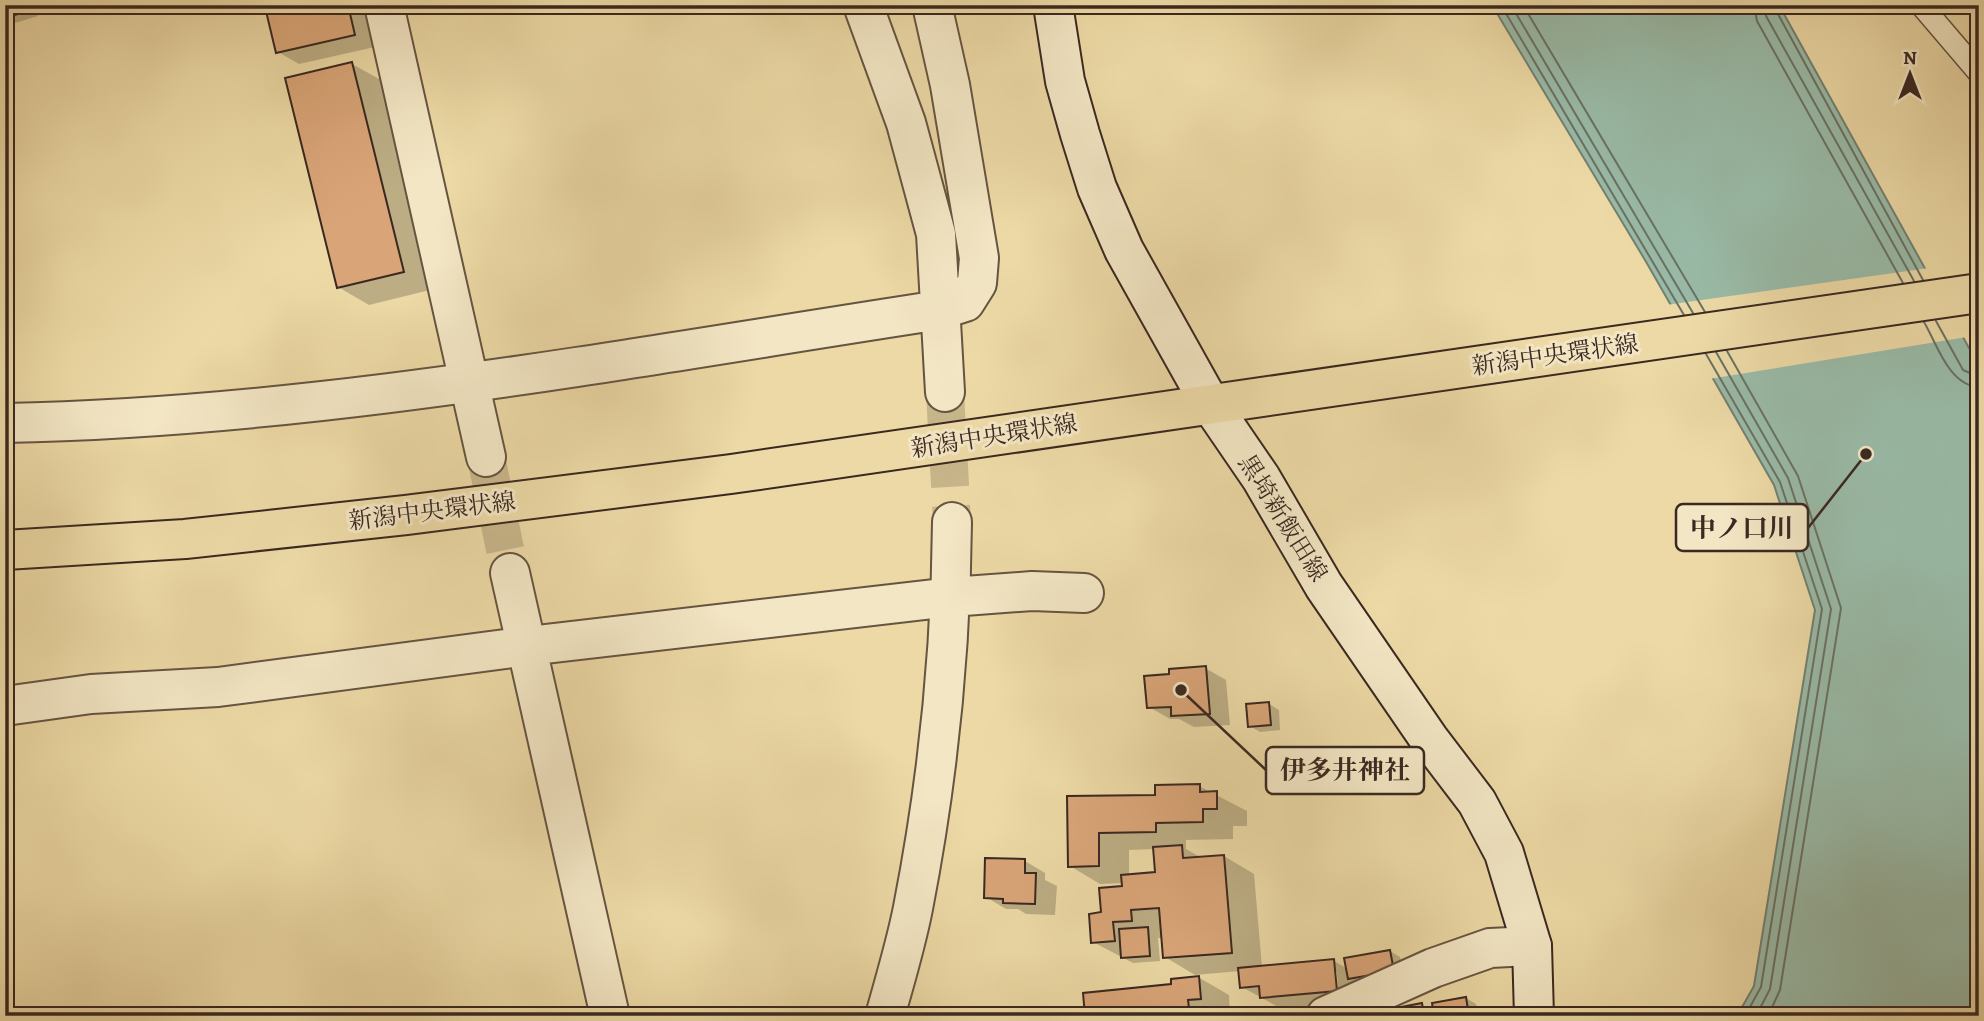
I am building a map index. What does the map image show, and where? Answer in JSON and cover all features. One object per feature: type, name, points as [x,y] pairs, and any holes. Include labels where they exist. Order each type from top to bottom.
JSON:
[{"type":"main road","name":"新潟中央環状線","points":[[5,550],[185,539],[405,515],[744,472],[1209,402],[1291,394],[1979,293]]},
{"type":"street","points":[[384,5],[486,457]]},
{"type":"street","points":[[863,5],[926,188],[936,234],[946,392]]},
{"type":"street","points":[[5,424],[245,408],[468,382],[940,310],[965,302],[977,283],[979,258],[950,85],[932,5]]},
{"type":"street","name":"黒埼新飯田線","points":[[1053,5],[1065,80],[1097,188],[1124,250],[1209,402],[1261,478],[1324,586],[1429,739],[1476,802],[1504,853],[1532,946],[1534,1016]]},
{"type":"street","points":[[885,1016],[913,910],[940,753],[951,597],[952,522]]},
{"type":"street","points":[[510,573],[610,1016]]},
{"type":"street","points":[[5,706],[91,694],[218,687],[527,646],[951,597],[1031,591],[1084,593]]},
{"type":"street","points":[[1325,1016],[1433,968],[1490,948],[1532,946]]},
{"type":"lane","points":[[1921,5],[1979,74]]},
{"type":"water","points":[[1492,5],[1779,5],[1979,366],[1979,1016],[1737,1016],[1754,986],[1815,610],[1774,485],[1645,260]]},
{"type":"pier","points":[[1929,268],[1967,337],[1709,379],[1666,305]]},
{"type":"building","points":[[5,5],[27,5],[28,11],[5,18]]},
{"type":"building","points":[[348,5],[355,35],[276,53],[265,7]]},
{"type":"building","points":[[352,62],[404,272],[337,288],[285,78]]},
{"type":"building","points":[[1206,666],[1210,714],[1171,716],[1171,707],[1147,708],[1144,676],[1169,674],[1169,669]]},
{"type":"building","points":[[1269,702],[1271,725],[1248,727],[1246,704]]},
{"type":"building","points":[[1200,784],[1200,792],[1217,791],[1217,809],[1203,809],[1203,822],[1156,823],[1156,832],[1099,833],[1099,866],[1068,867],[1067,796],[1155,795],[1155,785]]},
{"type":"building","points":[[1182,845],[1183,858],[1224,855],[1232,953],[1163,958],[1159,908],[1131,910],[1132,921],[1113,922],[1115,941],[1091,943],[1089,914],[1101,912],[1099,888],[1122,886],[1121,875],[1155,872],[1153,847]]},
{"type":"building","points":[[985,858],[1025,859],[1025,873],[1036,873],[1035,904],[1003,903],[1003,899],[984,898]]},
{"type":"building","points":[[1148,927],[1150,956],[1121,958],[1119,929]]},
{"type":"building","points":[[1390,950],[1394,971],[1348,979],[1344,958]]},
{"type":"building","points":[[1334,959],[1337,991],[1260,998],[1259,986],[1240,988],[1238,968]]},
{"type":"building","points":[[1199,976],[1201,999],[1188,1000],[1189,1008],[1200,1007],[1201,1016],[1085,1016],[1083,993],[1171,984],[1171,979]]},
{"type":"building","points":[[1466,997],[1469,1016],[1434,1016],[1432,1003]]},
{"type":"building","points":[[1422,1003],[1424,1016],[1355,1016]]},
{"type":"tunnel","points":[[945,392],[952,522]]},
{"type":"tunnel","points":[[486,457],[510,573]]},
{"type":"place","name":"中ノ口川","points":[[1866,454]]},
{"type":"place","name":"伊多井神社","points":[[1181,690]]}]
